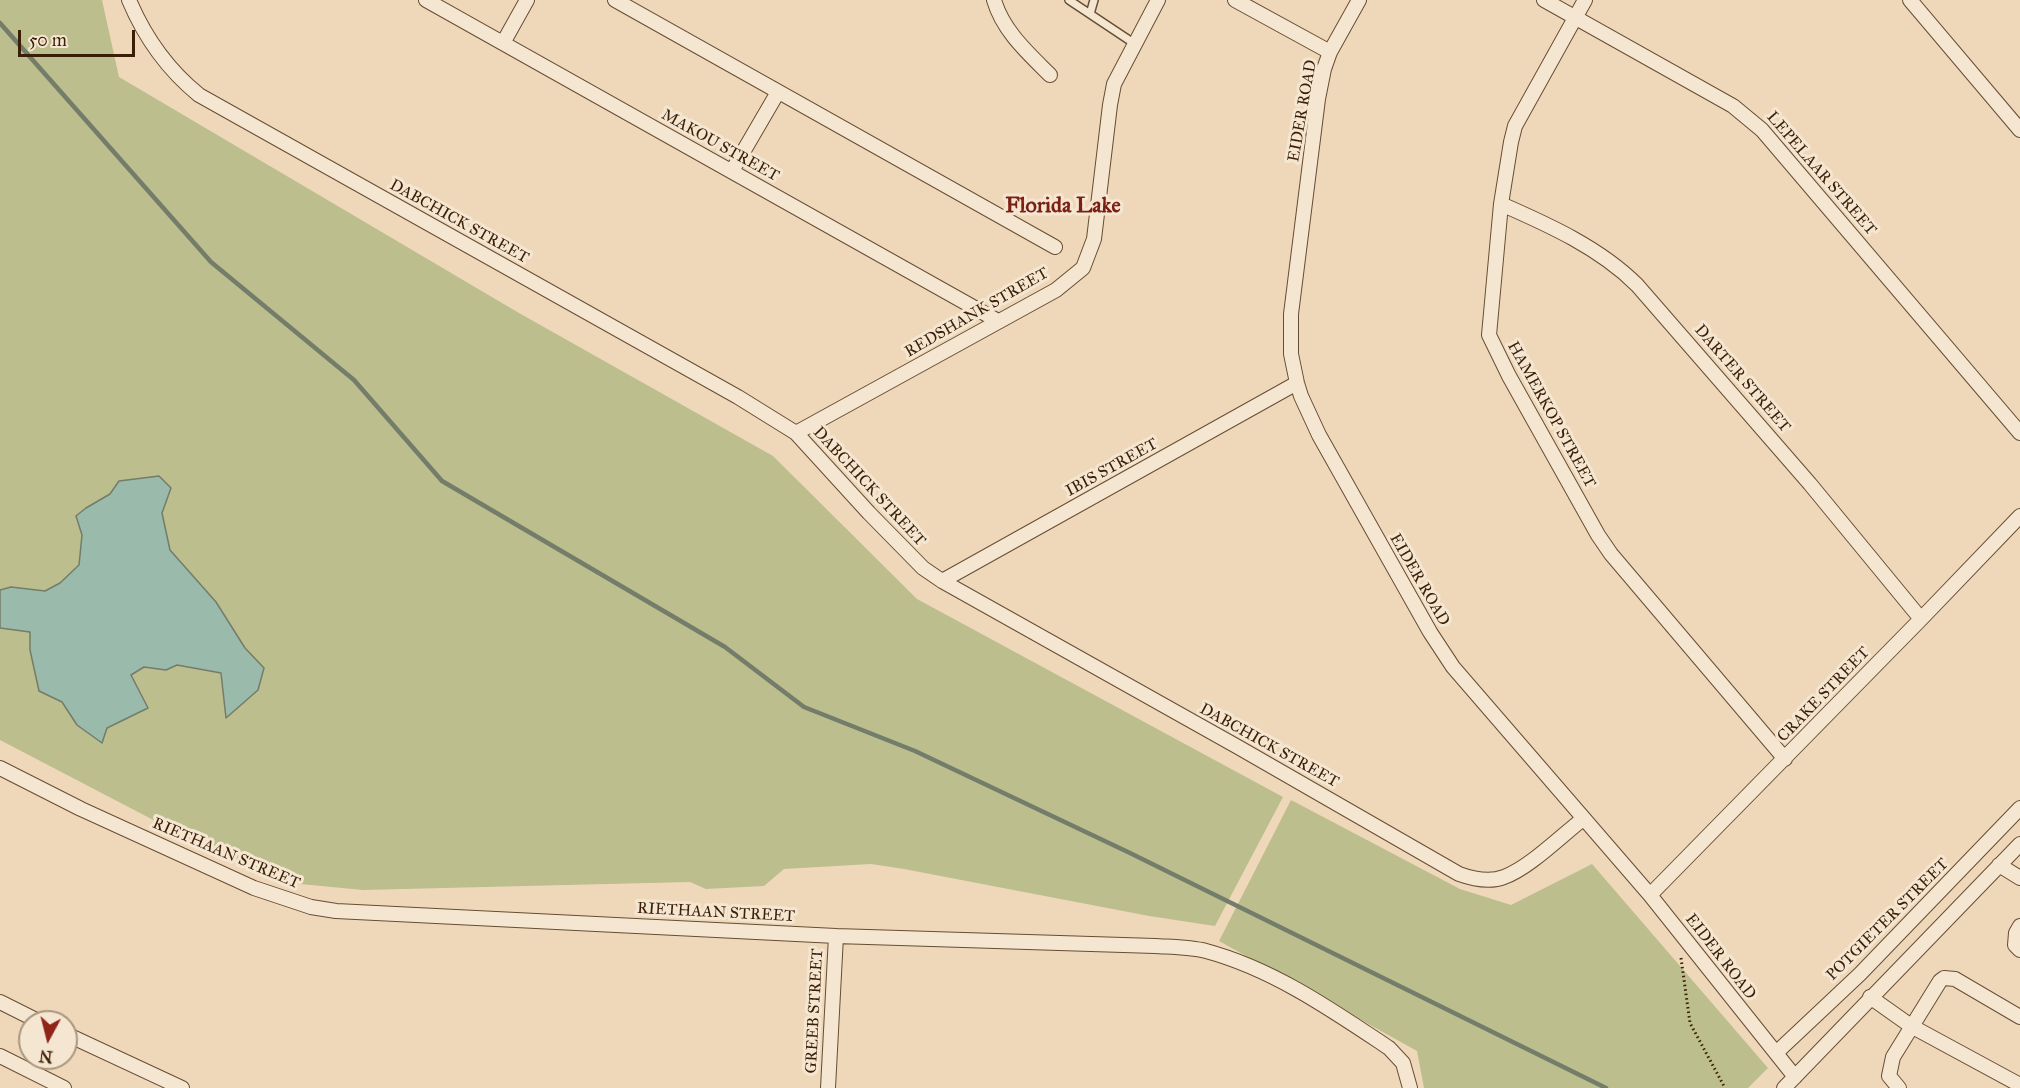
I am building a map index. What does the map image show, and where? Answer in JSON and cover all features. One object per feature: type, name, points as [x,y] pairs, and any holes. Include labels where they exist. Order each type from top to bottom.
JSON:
[{"type":"street","name":"DABCHICK STREET","points":[[129,0],[149,40],[166,65],[199,94],[723,388],[796,433],[868,513],[923,568],[942,581],[1459,874],[1473,879],[1504,878],[1525,866],[1583,819]]},
{"type":"street","name":"MAKOU STREET","points":[[426,0],[998,321]]},
{"type":"street","points":[[503,44],[527,0]]},
{"type":"street","points":[[615,0],[1055,247]]},
{"type":"street","points":[[994,0],[1001,16],[1018,42],[1050,75]]},
{"type":"street","name":"REDSHANK STREET","points":[[796,433],[1056,290],[1083,268],[1094,239],[1114,84],[1158,0]]},
{"type":"street","points":[[1235,0],[1330,52]]},
{"type":"street","name":"EIDER ROAD","points":[[1359,0],[1330,52],[1318,99],[1296,267],[1290,337],[1297,383],[1319,435],[1445,656],[1650,895],[1795,1077]]},
{"type":"street","name":"LEPELAAR STREET","points":[[1544,0],[1733,106],[1762,130],[2020,433]]},
{"type":"street","name":"HAMERKOP STREET","points":[[1585,0],[1515,126],[1501,204],[1488,329],[1491,342],[1598,535],[1611,554],[1785,759]]},
{"type":"street","points":[[1910,0],[2020,130]]},
{"type":"street","points":[[732,171],[778,92]]},
{"type":"street","name":"DARTER STREET","points":[[1501,204],[1542,222],[1605,258],[1637,285],[1786,456],[1921,619]]},
{"type":"street","name":"IBIS STREET","points":[[942,581],[1297,383]]},
{"type":"street","name":"CRAKE STREET","points":[[1650,895],[2020,516]]},
{"type":"street","name":"RIETHAAN STREET","points":[[0,768],[81,809],[212,869],[274,895],[311,907],[336,911],[836,936],[1155,946],[1204,950],[1256,968],[1290,986],[1389,1048],[1403,1063],[1410,1088]]},
{"type":"street","name":"POTGIETER STREET","points":[[1776,1053],[1860,974],[2020,808]]},
{"type":"street","points":[[1784,1088],[2020,844]]},
{"type":"street","points":[[1999,865],[2020,878]]},
{"type":"street","points":[[2020,926],[2014,939],[2015,945],[2020,950]]},
{"type":"street","name":"GREEB STREET","points":[[828,1088],[836,936]]},
{"type":"street","points":[[1899,1088],[1889,1076],[1890,1063],[1940,981],[1949,978],[1955,980],[2020,1017]]},
{"type":"street","points":[[1870,997],[1911,1026],[2020,1085]]},
{"type":"street","points":[[0,1002],[18,1011]]},
{"type":"street","points":[[78,1040],[182,1088]]},
{"type":"street","points":[[0,1056],[64,1088]]},
{"type":"lane","points":[[1069,0],[1135,44]]},
{"type":"lane","points":[[1090,14],[1094,0]]},
{"type":"path","points":[[1677,928],[1690,1023],[1725,1088]]},
{"type":"green space","points":[[0,0],[102,0],[119,77],[519,313],[773,456],[917,599],[1283,797],[1215,926],[1149,916],[871,864],[784,869],[764,886],[706,889],[690,882],[363,890],[300,884],[207,848],[0,740]]},
{"type":"green space","points":[[1291,800],[1460,889],[1511,905],[1592,864],[1768,1068],[1748,1088],[1424,1088],[1417,1051],[1219,941]]},
{"type":"shaded area","points":[[159,476],[171,488],[162,513],[170,550],[216,602],[245,648],[264,668],[258,690],[226,718],[221,673],[177,665],[166,670],[144,667],[131,675],[148,708],[107,728],[102,743],[77,725],[62,702],[39,691],[30,650],[30,632],[0,628],[0,590],[11,587],[45,591],[60,583],[79,565],[82,535],[76,516],[110,494],[119,481]]},
{"type":"waterway","points":[[0,23],[211,262],[354,380],[442,481],[725,647],[804,707],[915,751],[1130,853],[1606,1088]]},
{"type":"district","name":"Florida Lake","points":[[1063,207]]}]
